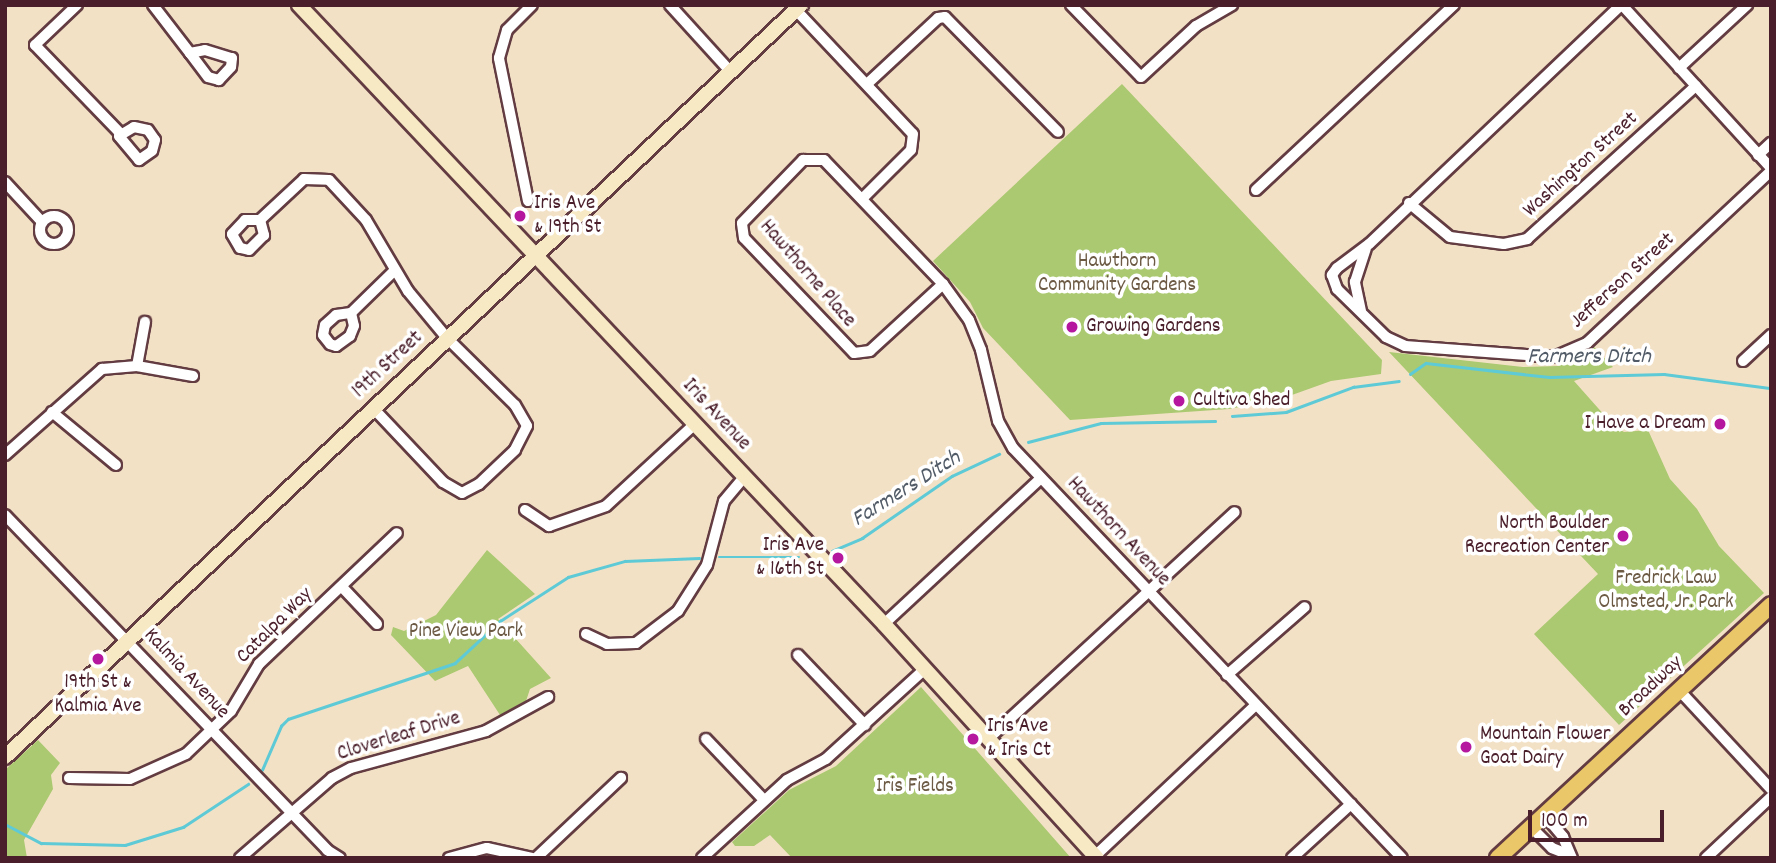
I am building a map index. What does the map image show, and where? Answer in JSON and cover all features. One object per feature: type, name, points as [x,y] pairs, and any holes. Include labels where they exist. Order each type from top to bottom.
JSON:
[{"type":"main road","name":"Iris Avenue","points":[[299,5],[884,624],[1096,857]]},
{"type":"main road","name":"19th Street","points":[[5,757],[799,7]]},
{"type":"main road","name":"Broadway","points":[[1499,858],[1771,605]]},
{"type":"street","points":[[77,5],[35,45],[120,133]]},
{"type":"street","points":[[153,5],[190,52]]},
{"type":"street","points":[[528,201],[499,58],[507,30],[532,5]]},
{"type":"street","points":[[670,5],[730,71]]},
{"type":"street","points":[[1071,5],[1137,76],[1145,75],[1196,26],[1231,5]]},
{"type":"street","points":[[1256,190],[1454,5]]},
{"type":"street","points":[[1361,312],[1356,271],[1369,244],[1409,203],[1622,5],[1771,170]]},
{"type":"street","points":[[1679,68],[1747,5]]},
{"type":"street","points":[[799,7],[911,130],[914,143],[863,198]]},
{"type":"street","points":[[867,83],[938,18],[946,17],[1058,132]]},
{"type":"street","name":"Washington Street","points":[[1409,203],[1450,237],[1504,244],[1527,239],[1696,86]]},
{"type":"street","points":[[1758,155],[1771,144]]},
{"type":"street","name":"Hawthorne Place","points":[[863,198],[824,160],[810,158],[746,215],[742,230],[854,353],[870,351],[943,284]]},
{"type":"street","name":"Jefferson Street","points":[[1369,244],[1332,275],[1337,289],[1386,337],[1411,348],[1549,358],[1574,351],[1771,170]]},
{"type":"street","points":[[260,220],[304,179],[321,177],[360,212],[393,272],[447,338],[515,405],[527,426],[515,450],[479,484],[462,493],[443,482],[373,408]]},
{"type":"street","points":[[5,182],[42,222]]},
{"type":"street","name":"Hawthorn Avenue","points":[[863,198],[943,284],[969,320],[981,350],[1004,435],[1041,478],[1402,858]]},
{"type":"street","points":[[351,313],[393,272]]},
{"type":"street","points":[[137,366],[145,322]]},
{"type":"street","points":[[1743,361],[1771,334]]},
{"type":"street","points":[[5,455],[102,369],[137,366],[193,376]]},
{"type":"street","points":[[51,412],[116,465]]},
{"type":"street","points":[[525,510],[549,526],[606,506],[696,424]]},
{"type":"street","points":[[586,634],[607,644],[636,643],[678,611],[707,565],[724,501],[745,476]]},
{"type":"street","points":[[884,624],[1041,478]]},
{"type":"street","points":[[988,739],[1234,512]]},
{"type":"street","name":"Kalmia Avenue","points":[[5,515],[292,815],[337,857]]},
{"type":"street","name":"Catalpa Way","points":[[69,778],[110,781],[150,773],[186,754],[239,700],[259,664],[397,533]]},
{"type":"street","points":[[342,587],[377,624]]},
{"type":"street","points":[[1227,675],[1305,607]]},
{"type":"street","points":[[798,655],[865,725]]},
{"type":"street","points":[[709,855],[787,780],[827,759],[925,669]]},
{"type":"street","points":[[1679,690],[1771,789]]},
{"type":"street","name":"Cloverleaf Drive","points":[[240,858],[332,778],[351,768],[486,731],[548,696]]},
{"type":"street","points":[[1096,857],[1256,705]]},
{"type":"street","points":[[706,738],[764,800]]},
{"type":"street","points":[[449,858],[503,849],[534,858],[621,778]]},
{"type":"street","points":[[1706,858],[1771,797]]},
{"type":"street","points":[[1292,858],[1351,804]]},
{"type":"street","points":[[1544,814],[1563,837],[1570,856]]},
{"type":"street","points":[[1531,827],[1552,848],[1570,856]]},
{"type":"green space","name":"Hawthorn Community Gardens","points":[[1122,84],[1382,360],[1381,374],[1331,381],[1278,400],[1229,409],[1070,420],[983,328],[970,302],[933,261]]},
{"type":"green space","name":"Fredrick Law Olmsted, Jr. Park","points":[[1594,347],[1613,367],[1574,381],[1614,426],[1624,432],[1648,430],[1670,479],[1697,509],[1719,546],[1764,593],[1619,725],[1534,634],[1598,574],[1389,352],[1523,367],[1558,366]]},
{"type":"green space","name":"Pine View Park","points":[[487,550],[535,594],[498,619],[551,678],[530,689],[526,701],[500,715],[468,666],[435,681],[391,635],[393,627],[404,631],[436,615]]},
{"type":"green space","name":"Iris Fields","points":[[921,687],[1071,858],[792,858],[770,835],[754,846],[735,846],[732,842],[789,790],[836,766]]},
{"type":"green space","points":[[38,740],[60,763],[51,775],[53,789],[24,840],[27,858],[5,858],[5,770]]},
{"type":"waterway","name":"Farmers Ditch","points":[[1410,374],[1426,363],[1549,377],[1664,374],[1771,388]]},
{"type":"waterway","name":"Farmers Ditch","points":[[1232,416],[1286,412],[1353,387],[1399,381]]},
{"type":"waterway","name":"Farmers Ditch","points":[[1028,442],[1101,423],[1215,421]]},
{"type":"waterway","name":"Farmers Ditch","points":[[832,551],[862,538],[952,476],[999,454]]},
{"type":"waterway","name":"Farmers Ditch","points":[[719,557],[799,557]]},
{"type":"waterway","name":"Farmers Ditch","points":[[262,770],[281,726],[288,719],[455,663],[500,621],[568,577],[625,561],[699,558]]},
{"type":"waterway","name":"Farmers Ditch","points":[[5,824],[41,843],[125,845],[183,827],[248,784]]},
{"type":"place","name":"Iris Ave & 19th St","points":[[520,216]]},
{"type":"place","name":"Growing Gardens","points":[[1072,327]]},
{"type":"place","name":"Cultiva Shed","points":[[1179,401]]},
{"type":"place","name":"I Have a Dream","points":[[1720,424]]},
{"type":"place","name":"North Boulder Recreation Center","points":[[1623,536]]},
{"type":"place","name":"Iris Ave & 16th St","points":[[838,558]]},
{"type":"place","name":"19th St & Kalmia Ave","points":[[98,659]]},
{"type":"place","name":"Iris Ave & Iris Ct","points":[[973,739]]},
{"type":"place","name":"Mountain Flower Goat Dairy","points":[[1466,747]]}]
